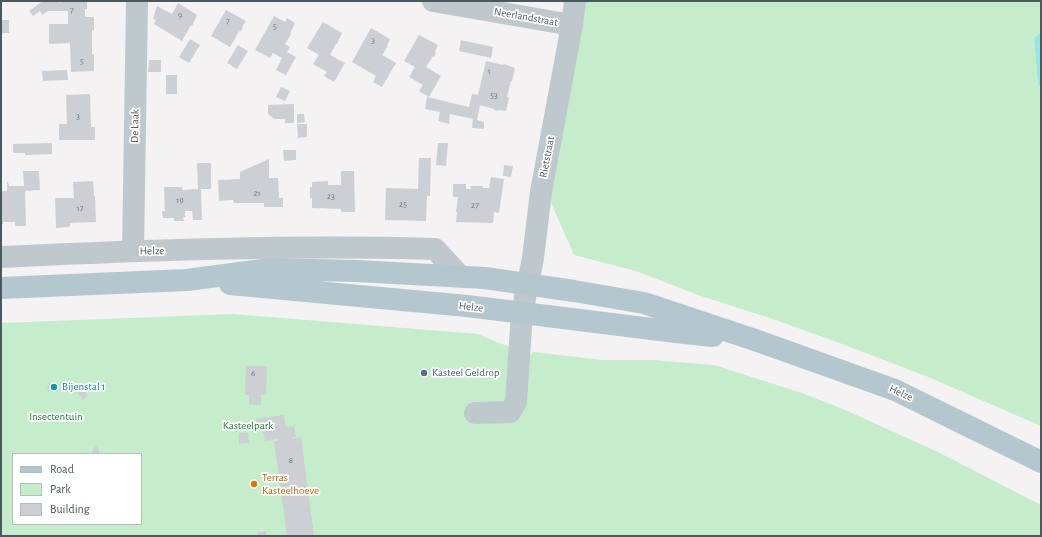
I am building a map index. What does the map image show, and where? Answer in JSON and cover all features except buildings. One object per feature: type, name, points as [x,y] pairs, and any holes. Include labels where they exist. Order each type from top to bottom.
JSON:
[{"type":"main road","name":"Helze","points":[[1,288],[187,280],[270,270],[357,271],[460,276],[485,278],[574,291],[644,303],[895,390],[1041,462]]},
{"type":"main road","name":"Helze","points":[[187,280],[405,300],[754,340]]},
{"type":"street","name":"De Laak","points":[[133,251],[137,1]]},
{"type":"street","name":"Neerlandstraat","points":[[433,1],[572,26]]},
{"type":"street","name":"Rietstraat","points":[[475,413],[510,412],[516,402],[522,313],[528,284],[541,192],[572,26],[575,1]]},
{"type":"street","name":"Helze","points":[[1,257],[133,251],[367,247],[435,249],[460,276]]},
{"type":"green space","points":[[583,1],[1041,1],[1041,32],[1034,38],[1038,84],[1041,88],[1041,426],[926,376],[842,344],[776,320],[698,295],[636,271],[574,255],[549,198]]},
{"type":"green space","name":"Kasteelpark","points":[[233,314],[478,334],[531,355],[533,352],[603,360],[653,360],[714,365],[802,393],[843,409],[938,452],[1041,505],[1041,536],[1,536],[1,323]]},
{"type":"water","points":[[1041,32],[1041,88],[1038,84],[1034,38]]},
{"type":"place","name":"Kasteel Geldrop","points":[[424,373]]},
{"type":"place","name":"Bijenstal 1","points":[[54,387]]},
{"type":"place","name":"Terras Kasteelhoeve","points":[[254,484]]},
{"type":"park label","name":"Insectentuin","points":[[56,417]]}]
